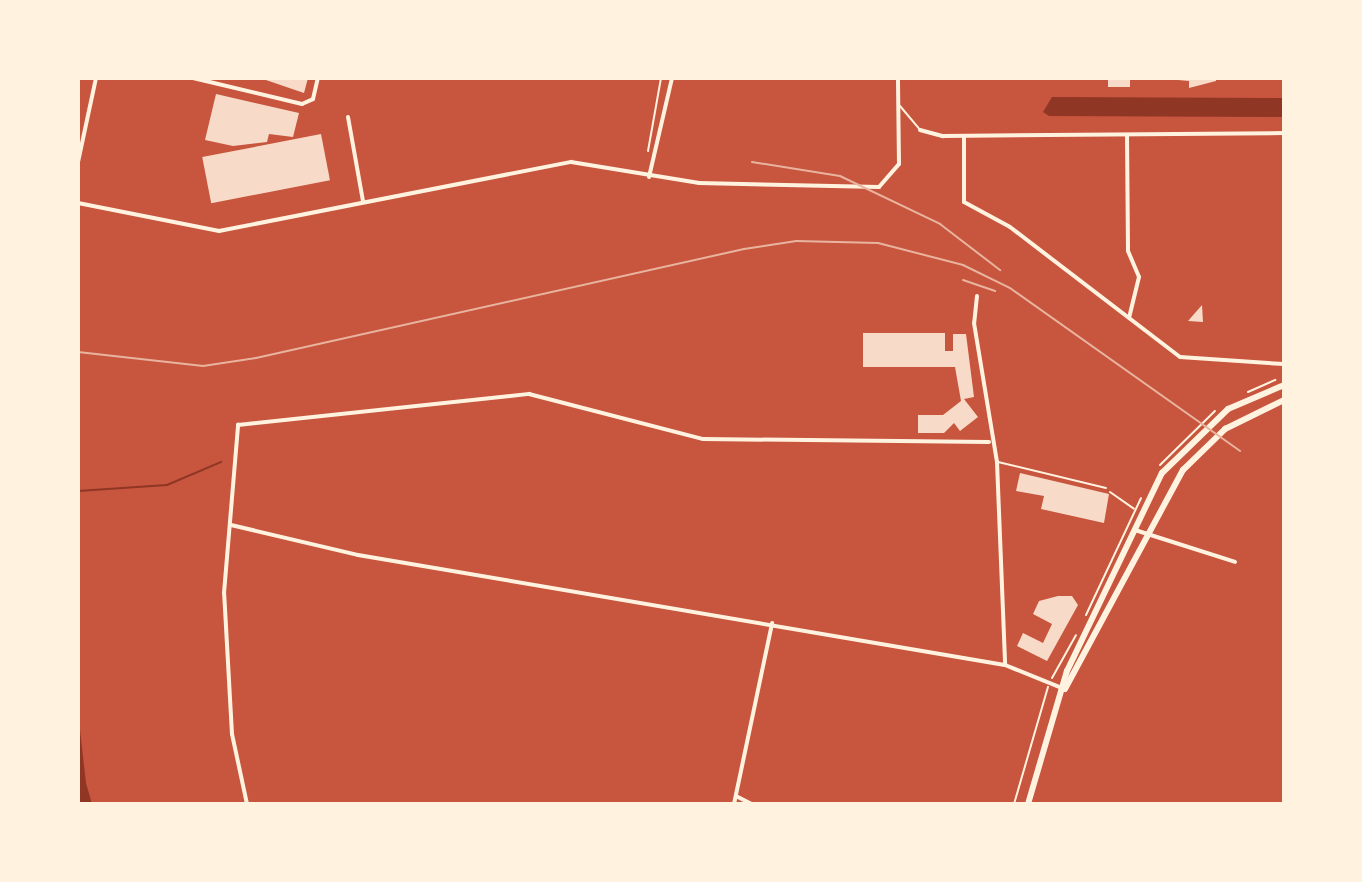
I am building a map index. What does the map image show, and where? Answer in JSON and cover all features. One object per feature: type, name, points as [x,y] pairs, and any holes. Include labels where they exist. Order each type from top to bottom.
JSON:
[{"type":"main road","points":[[1028,804],[1065,689],[1140,513],[1162,473],[1198,432],[1284,385]]},
{"type":"main road","points":[[1065,689],[1144,534],[1202,448],[1284,400]]},
{"type":"street","points":[[78,162],[96,78]]},
{"type":"street","points":[[193,78],[302,104],[313,99],[318,78]]},
{"type":"street","points":[[649,177],[672,78]]},
{"type":"street","points":[[78,203],[219,231],[571,162],[649,177],[879,187],[899,164],[898,78]]},
{"type":"street","points":[[348,117],[363,201]]},
{"type":"street","points":[[920,130],[964,136],[1284,133]]},
{"type":"street","points":[[1127,135],[1128,251],[1139,277],[1129,318]]},
{"type":"street","points":[[964,136],[964,202],[1010,227],[1180,357],[1284,364]]},
{"type":"street","points":[[977,296],[989,442],[997,462],[1005,665]]},
{"type":"street","points":[[247,804],[226,674],[238,425],[512,394],[703,439],[989,442]]},
{"type":"street","points":[[231,525],[358,555],[1005,665],[1065,689]]},
{"type":"street","points":[[1133,529],[1235,562]]},
{"type":"street","points":[[734,804],[772,623]]},
{"type":"street","points":[[736,796],[752,804]]},
{"type":"lane","points":[[899,105],[920,130]]},
{"type":"lane","points":[[997,462],[1106,488]]},
{"type":"path","points":[[644,151],[661,78]]},
{"type":"path","points":[[1106,488],[1140,513]]},
{"type":"shaded area","points":[[1052,97],[1284,98],[1284,117],[1049,116],[1043,112]]},
{"type":"shaded area","points":[[78,712],[86,783],[92,804],[78,804]]},
{"type":"building","points":[[260,78],[308,78],[304,93]]},
{"type":"building","points":[[1108,78],[1130,78],[1130,87],[1108,87]]},
{"type":"building","points":[[1156,78],[1216,78],[1216,81],[1189,88],[1189,81]]},
{"type":"building","points":[[216,94],[299,113],[293,137],[269,134],[267,142],[233,146],[205,140]]},
{"type":"building","points":[[321,134],[330,180],[211,203],[202,157]]},
{"type":"building","points":[[1202,305],[1203,322],[1188,321]]},
{"type":"building","points":[[863,333],[945,333],[945,351],[953,351],[953,334],[966,334],[974,397],[964,399],[978,417],[960,431],[954,423],[944,433],[918,433],[918,415],[943,415],[961,401],[955,367],[863,367]]},
{"type":"building","points":[[1020,473],[1109,494],[1104,523],[1041,509],[1044,496],[1016,491]]},
{"type":"building","points":[[1072,596],[1078,605],[1047,661],[1017,646],[1023,633],[1043,643],[1052,624],[1033,614],[1039,601]]},
{"type":"waterway","points":[[78,491],[167,485],[221,462]]},
{"type":"railway","points":[[752,162],[840,176],[940,224],[1000,270]]},
{"type":"railway","points":[[78,352],[203,366],[256,358],[744,249],[796,241],[878,243],[963,265],[1010,288],[1240,451]]},
{"type":"railway","points":[[963,280],[995,291]]}]
